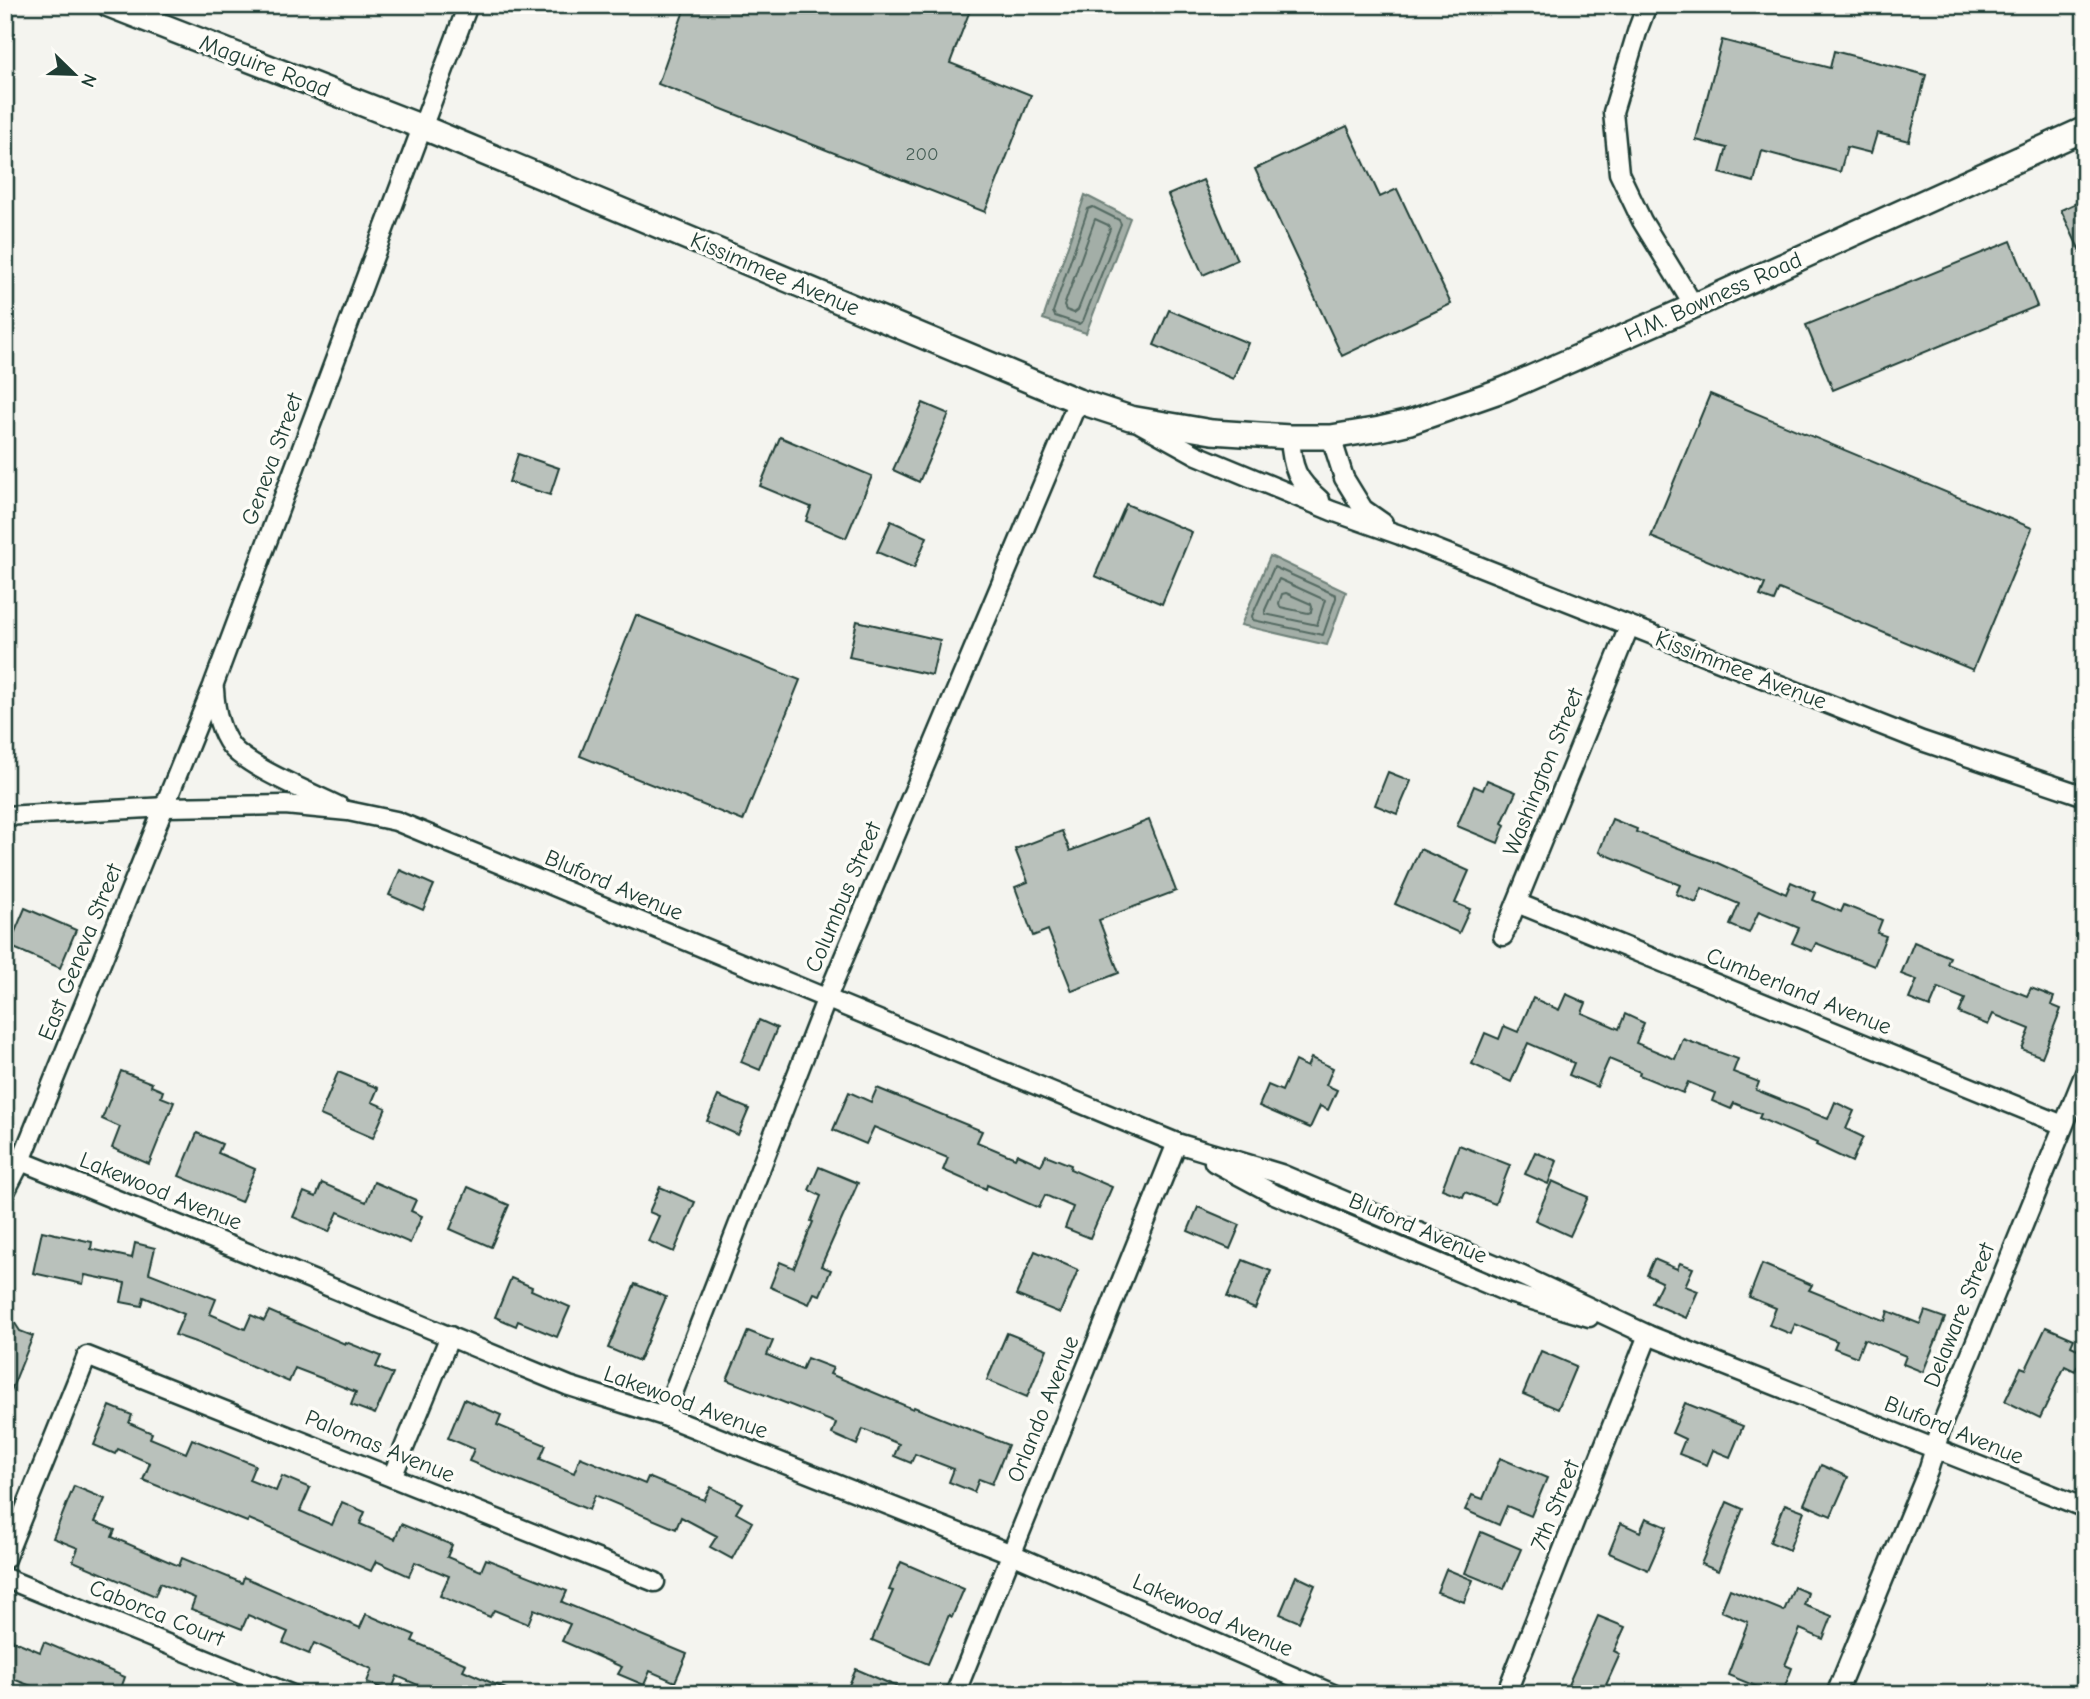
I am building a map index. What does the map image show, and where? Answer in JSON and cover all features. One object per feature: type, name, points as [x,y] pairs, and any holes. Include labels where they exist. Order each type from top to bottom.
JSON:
[{"type":"main road","name":"Maguire Road","points":[[109,5],[422,127]]},
{"type":"main road","name":"Kissimmee Avenue","points":[[422,127],[1079,401],[1130,418],[1212,432],[1331,437]]},
{"type":"main road","name":"H.M. Bowness Road","points":[[1331,437],[1410,422],[1505,389],[2085,129]]},
{"type":"street","name":"Geneva Street","points":[[166,807],[214,686],[468,5]]},
{"type":"street","points":[[1647,5],[1612,112],[1619,173],[1642,221],[1694,306]]},
{"type":"street","name":"Columbus Street","points":[[664,1416],[826,1000],[1079,401]]},
{"type":"street","name":"Kissimmee Avenue","points":[[1130,418],[1197,455],[1332,511],[1400,535],[1922,741],[2085,796]]},
{"type":"street","points":[[1290,437],[1292,463],[1305,487],[1332,511]]},
{"type":"street","name":"Kissimmee Avenue","points":[[1331,437],[1344,478],[1363,509],[1400,535]]},
{"type":"street","name":"Washington Street","points":[[1503,936],[1629,627]]},
{"type":"street","points":[[214,686],[215,707],[222,731],[231,747],[257,766],[348,811]]},
{"type":"street","name":"Bluford Avenue","points":[[5,816],[166,807],[285,805],[348,811],[396,821],[1177,1143],[1281,1174],[1520,1275],[1648,1335],[2085,1508]]},
{"type":"street","name":"East Geneva Street","points":[[5,1192],[21,1161],[166,807]]},
{"type":"street","name":"Cumberland Avenue","points":[[1517,903],[2063,1125]]},
{"type":"street","name":"Delaware Street","points":[[1836,1694],[1928,1471],[1943,1422],[2085,1073]]},
{"type":"street","name":"Orlando Avenue","points":[[955,1694],[1177,1143]]},
{"type":"street","name":"Lakewood Avenue","points":[[21,1161],[569,1386],[664,1416],[1012,1554],[1333,1694]]},
{"type":"street","name":"7th Street","points":[[1506,1694],[1648,1335]]},
{"type":"street","points":[[392,1477],[450,1336]]},
{"type":"street","name":"Palomas Avenue","points":[[5,1559],[87,1356],[655,1582]]},
{"type":"street","name":"Caborca Court","points":[[5,1578],[290,1694]]},
{"type":"water","points":[[1085,195],[1130,218],[1086,333],[1043,319]]},
{"type":"water","points":[[1270,556],[1346,592],[1327,645],[1241,625]]},
{"type":"building","points":[[686,5],[972,5],[950,63],[1031,95],[985,212],[658,84]]},
{"type":"building","points":[[1722,40],[1830,68],[1834,51],[1926,75],[1909,141],[1877,133],[1871,153],[1847,147],[1840,172],[1762,151],[1754,182],[1720,173],[1727,148],[1696,140]]},
{"type":"building","points":[[1347,126],[1380,197],[1397,189],[1451,304],[1342,356],[1255,169]]},
{"type":"building","points":[[1203,180],[1237,260],[1203,275],[1168,195]]},
{"type":"building","points":[[2085,199],[2085,262],[2061,210]]},
{"type":"building","points":[[2011,241],[2037,306],[1833,390],[1806,325]]},
{"type":"building","points":[[1169,310],[1248,343],[1233,379],[1154,345]]},
{"type":"building","points":[[1710,394],[2032,528],[1973,670],[1779,589],[1774,601],[1760,596],[1765,584],[1651,537]]},
{"type":"building","points":[[923,403],[949,414],[919,482],[893,470]]},
{"type":"building","points":[[780,437],[872,476],[846,538],[806,521],[811,507],[760,486]]},
{"type":"building","points":[[518,454],[559,468],[550,495],[509,482]]},
{"type":"building","points":[[1126,504],[1192,532],[1162,604],[1095,576]]},
{"type":"building","points":[[891,521],[927,537],[914,568],[877,552]]},
{"type":"building","points":[[636,615],[800,680],[743,821],[580,756]]},
{"type":"building","points":[[857,621],[940,640],[932,675],[849,657]]},
{"type":"building","points":[[1388,772],[1411,781],[1397,814],[1375,805]]},
{"type":"building","points":[[1487,780],[1516,792],[1502,823],[1505,825],[1498,843],[1457,826],[1474,786],[1483,790]]},
{"type":"building","points":[[1612,819],[1637,829],[1636,832],[1713,861],[1786,894],[1791,882],[1816,893],[1813,900],[1841,912],[1844,905],[1882,920],[1877,933],[1886,936],[1874,966],[1816,943],[1812,951],[1792,943],[1799,928],[1759,911],[1749,933],[1730,925],[1739,904],[1702,888],[1696,903],[1676,894],[1680,885],[1599,852]]},
{"type":"building","points":[[1149,820],[1176,891],[1099,920],[1119,973],[1072,991],[1048,930],[1033,936],[1015,887],[1028,882],[1015,849],[1062,831],[1070,851]]},
{"type":"building","points":[[1420,849],[1469,871],[1455,903],[1470,909],[1459,933],[1395,904]]},
{"type":"building","points":[[400,870],[434,885],[423,910],[389,895]]},
{"type":"building","points":[[25,908],[76,930],[60,968],[9,946]]},
{"type":"building","points":[[1914,942],[1950,957],[1947,964],[2027,996],[2031,988],[2054,997],[2051,1005],[2061,1009],[2042,1057],[2022,1049],[2030,1029],[1993,1014],[1988,1025],[1959,1013],[1965,999],[1938,988],[1930,1007],[1909,999],[1917,980],[1901,974]]},
{"type":"building","points":[[1566,994],[1586,1003],[1582,1013],[1619,1029],[1625,1014],[1644,1023],[1636,1043],[1675,1059],[1683,1039],[1738,1059],[1733,1072],[1759,1082],[1756,1090],[1828,1119],[1835,1102],[1854,1111],[1846,1129],[1863,1137],[1852,1162],[1816,1145],[1817,1143],[1759,1118],[1761,1114],[1734,1103],[1731,1109],[1712,1101],[1715,1093],[1688,1082],[1683,1093],[1609,1059],[1597,1087],[1569,1075],[1574,1063],[1528,1043],[1511,1082],[1472,1064],[1485,1033],[1499,1039],[1504,1026],[1518,1032],[1533,998],[1559,1010]]},
{"type":"building","points":[[759,1020],[777,1028],[760,1070],[741,1062]]},
{"type":"building","points":[[1311,1058],[1333,1068],[1326,1085],[1337,1090],[1328,1110],[1320,1106],[1310,1128],[1259,1106],[1268,1085],[1282,1091],[1295,1061],[1307,1067]]},
{"type":"building","points":[[121,1071],[152,1083],[151,1086],[163,1091],[161,1097],[174,1102],[149,1164],[112,1148],[120,1127],[102,1119]]},
{"type":"building","points":[[338,1072],[378,1088],[372,1102],[386,1108],[373,1138],[320,1115]]},
{"type":"building","points":[[877,1088],[982,1131],[977,1142],[1015,1158],[1017,1154],[1041,1165],[1046,1155],[1071,1165],[1070,1169],[1112,1187],[1090,1238],[1065,1228],[1073,1207],[1045,1195],[1039,1208],[987,1185],[986,1189],[943,1170],[948,1158],[874,1127],[866,1144],[833,1130],[849,1092],[871,1102]]},
{"type":"building","points":[[718,1096],[749,1109],[738,1135],[707,1121]]},
{"type":"building","points":[[197,1133],[222,1144],[218,1153],[255,1169],[241,1202],[179,1176]]},
{"type":"building","points":[[1459,1145],[1510,1165],[1495,1204],[1465,1192],[1463,1197],[1442,1189]]},
{"type":"building","points":[[1535,1152],[1557,1161],[1548,1184],[1525,1174]]},
{"type":"building","points":[[819,1167],[858,1183],[821,1266],[831,1270],[820,1295],[814,1293],[809,1304],[770,1287],[780,1262],[794,1268],[813,1222],[811,1221],[821,1196],[809,1190]]},
{"type":"building","points":[[1552,1181],[1588,1197],[1570,1236],[1535,1220]]},
{"type":"building","points":[[374,1182],[416,1200],[411,1211],[422,1216],[410,1243],[338,1212],[329,1232],[293,1217],[304,1192],[316,1197],[322,1183],[366,1202]]},
{"type":"building","points":[[468,1187],[509,1205],[491,1247],[450,1229]]},
{"type":"building","points":[[660,1187],[695,1202],[674,1252],[648,1241],[659,1216],[649,1212]]},
{"type":"building","points":[[1198,1207],[1240,1225],[1230,1249],[1188,1231]]},
{"type":"building","points":[[42,1231],[92,1242],[91,1249],[132,1258],[135,1243],[155,1248],[149,1273],[216,1299],[210,1314],[245,1329],[251,1315],[264,1321],[269,1311],[345,1344],[346,1342],[381,1356],[376,1367],[393,1374],[375,1414],[351,1405],[356,1392],[321,1378],[295,1368],[289,1382],[175,1335],[184,1314],[144,1297],[142,1306],[121,1302],[125,1283],[85,1275],[83,1284],[33,1273]]},
{"type":"building","points":[[1035,1251],[1078,1270],[1060,1313],[1016,1295]]},
{"type":"building","points":[[1654,1259],[1677,1269],[1680,1263],[1693,1268],[1685,1286],[1698,1291],[1686,1318],[1652,1303],[1662,1282],[1647,1275]]},
{"type":"building","points":[[1243,1260],[1271,1271],[1255,1309],[1227,1297]]},
{"type":"building","points":[[1762,1264],[1812,1285],[1809,1290],[1885,1321],[1888,1311],[1920,1324],[1925,1311],[1945,1318],[1923,1372],[1903,1364],[1906,1356],[1864,1339],[1857,1357],[1834,1348],[1837,1341],[1795,1324],[1791,1334],[1769,1325],[1776,1308],[1749,1297]]},
{"type":"building","points":[[511,1278],[570,1307],[557,1337],[518,1321],[516,1326],[495,1317]]},
{"type":"building","points":[[635,1284],[666,1297],[639,1361],[608,1348]]},
{"type":"building","points":[[5,1308],[20,1331],[33,1336],[6,1403]]},
{"type":"building","points":[[2046,1327],[2074,1339],[2071,1346],[2084,1352],[2075,1371],[2065,1366],[2040,1418],[2005,1401],[2021,1367],[2026,1369]]},
{"type":"building","points":[[748,1331],[773,1341],[767,1355],[802,1370],[807,1358],[833,1368],[830,1374],[1008,1445],[992,1484],[979,1479],[974,1492],[949,1482],[954,1469],[915,1454],[911,1463],[894,1456],[899,1444],[863,1429],[857,1445],[832,1434],[836,1423],[727,1380]]},
{"type":"building","points":[[1007,1333],[1047,1349],[1027,1397],[987,1380]]},
{"type":"building","points":[[1541,1351],[1576,1366],[1558,1409],[1523,1394]]},
{"type":"building","points":[[464,1399],[501,1415],[497,1425],[546,1445],[540,1459],[574,1473],[580,1457],[645,1484],[648,1477],[704,1500],[711,1487],[742,1503],[736,1513],[752,1522],[732,1559],[710,1547],[717,1536],[681,1517],[676,1529],[595,1495],[589,1510],[469,1461],[474,1449],[448,1438]]},
{"type":"building","points":[[1685,1403],[1743,1426],[1730,1457],[1713,1450],[1707,1465],[1679,1454],[1685,1439],[1672,1433]]},
{"type":"building","points":[[110,1406],[132,1415],[129,1423],[152,1433],[150,1438],[186,1453],[192,1439],[255,1465],[249,1480],[276,1491],[282,1476],[310,1488],[300,1511],[332,1525],[342,1502],[365,1512],[360,1524],[395,1539],[401,1524],[452,1545],[447,1557],[481,1571],[486,1559],[567,1591],[562,1602],[687,1654],[675,1682],[650,1671],[644,1685],[618,1674],[622,1667],[562,1641],[570,1624],[534,1609],[528,1624],[494,1610],[490,1617],[440,1596],[449,1576],[415,1562],[409,1576],[376,1561],[371,1571],[249,1519],[247,1522],[143,1480],[150,1463],[118,1449],[115,1454],[94,1445]]},
{"type":"building","points":[[1500,1458],[1547,1478],[1531,1516],[1507,1506],[1499,1525],[1465,1510],[1472,1495],[1483,1499]]},
{"type":"building","points":[[1821,1465],[1848,1477],[1831,1516],[1804,1504]]},
{"type":"building","points":[[74,1486],[105,1499],[95,1522],[115,1530],[112,1537],[179,1566],[182,1558],[242,1583],[244,1577],[360,1628],[366,1614],[415,1635],[412,1641],[466,1664],[463,1670],[517,1694],[421,1694],[423,1687],[397,1676],[391,1692],[367,1682],[372,1669],[314,1643],[309,1654],[283,1643],[288,1632],[248,1615],[242,1629],[191,1609],[195,1598],[160,1583],[155,1596],[73,1561],[78,1548],[53,1538]]},
{"type":"building","points":[[1727,1502],[1743,1509],[1718,1571],[1701,1564]]},
{"type":"building","points":[[1785,1504],[1804,1511],[1789,1550],[1770,1542]]},
{"type":"building","points":[[1646,1518],[1667,1527],[1648,1570],[1609,1553],[1621,1523],[1640,1532]]},
{"type":"building","points":[[1481,1532],[1521,1549],[1504,1589],[1465,1573]]},
{"type":"building","points":[[901,1562],[964,1589],[952,1617],[949,1615],[928,1664],[872,1640],[893,1591],[889,1590]]},
{"type":"building","points":[[1446,1569],[1473,1580],[1464,1602],[1437,1592]]},
{"type":"building","points":[[1296,1576],[1315,1585],[1299,1622],[1280,1614]]},
{"type":"building","points":[[1794,1587],[1808,1593],[1804,1605],[1832,1616],[1823,1639],[1800,1629],[1785,1665],[1792,1668],[1782,1694],[1775,1694],[1728,1675],[1748,1622],[1721,1611],[1730,1589],[1784,1611]]},
{"type":"building","points":[[1598,1616],[1625,1627],[1614,1651],[1620,1654],[1602,1694],[1564,1694]]},
{"type":"building","points":[[10,1639],[40,1652],[44,1642],[125,1677],[119,1694],[59,1694],[5,1676],[5,1654]]},
{"type":"building","points":[[856,1669],[914,1694],[845,1694]]}]
